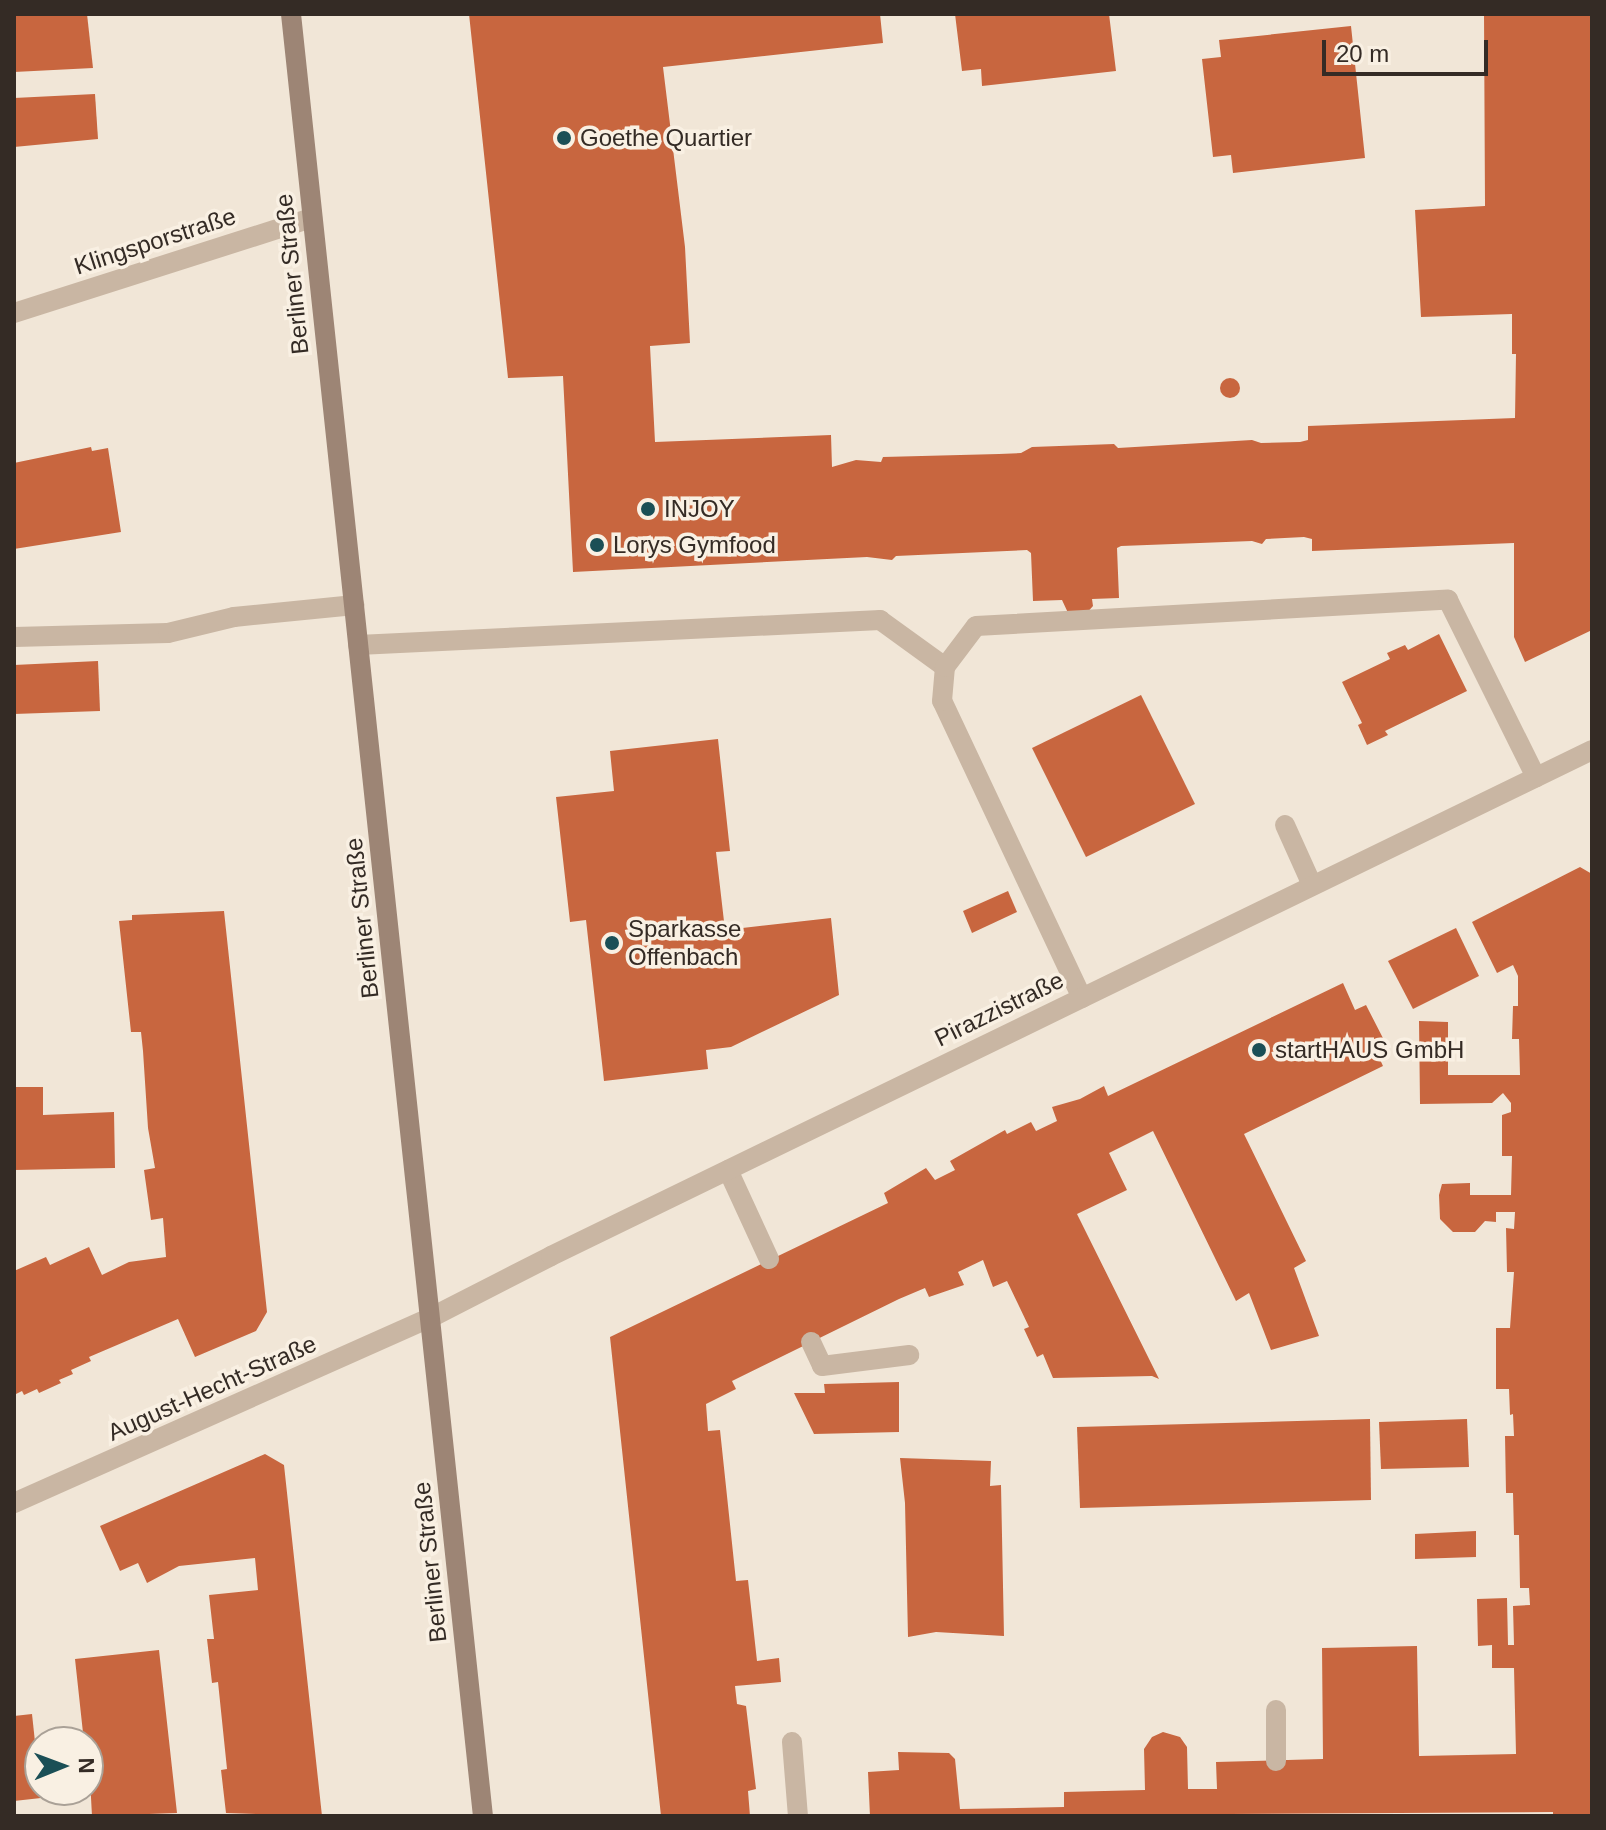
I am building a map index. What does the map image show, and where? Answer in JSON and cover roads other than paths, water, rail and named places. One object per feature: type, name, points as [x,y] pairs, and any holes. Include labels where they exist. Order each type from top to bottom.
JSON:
[{"type":"main road","name":"Berliner Straße","points":[[291,14],[483,1816]]},
{"type":"street","name":"Klingsporstraße","points":[[14,313],[312,218]]},
{"type":"street","points":[[1082,998],[942,701],[945,667],[976,626],[1448,600],[1536,777]]},
{"type":"street","points":[[14,637],[168,633],[234,617],[354,605]]},
{"type":"street","points":[[358,645],[880,620],[945,667]]},
{"type":"street","name":"Pirazzistraße","points":[[430,1318],[1592,750]]},
{"type":"street","points":[[1285,825],[1312,885]]},
{"type":"street","points":[[728,1170],[769,1259]]},
{"type":"street","name":"August-Hecht-Straße","points":[[14,1503],[430,1318]]},
{"type":"street","points":[[811,1342],[822,1366],[909,1355]]},
{"type":"street","points":[[1276,1710],[1276,1761]]},
{"type":"street","points":[[792,1742],[798,1816]]},
{"type":"place","name":"Goethe Quartier","points":[[564,138]]},
{"type":"place","name":"INJOY","points":[[648,509]]},
{"type":"place","name":"Lorys Gymfood","points":[[597,545]]},
{"type":"place","name":"Sparkasse Offenbach","points":[[612,943]]},
{"type":"place","name":"startHAUS GmbH","points":[[1259,1050]]}]
